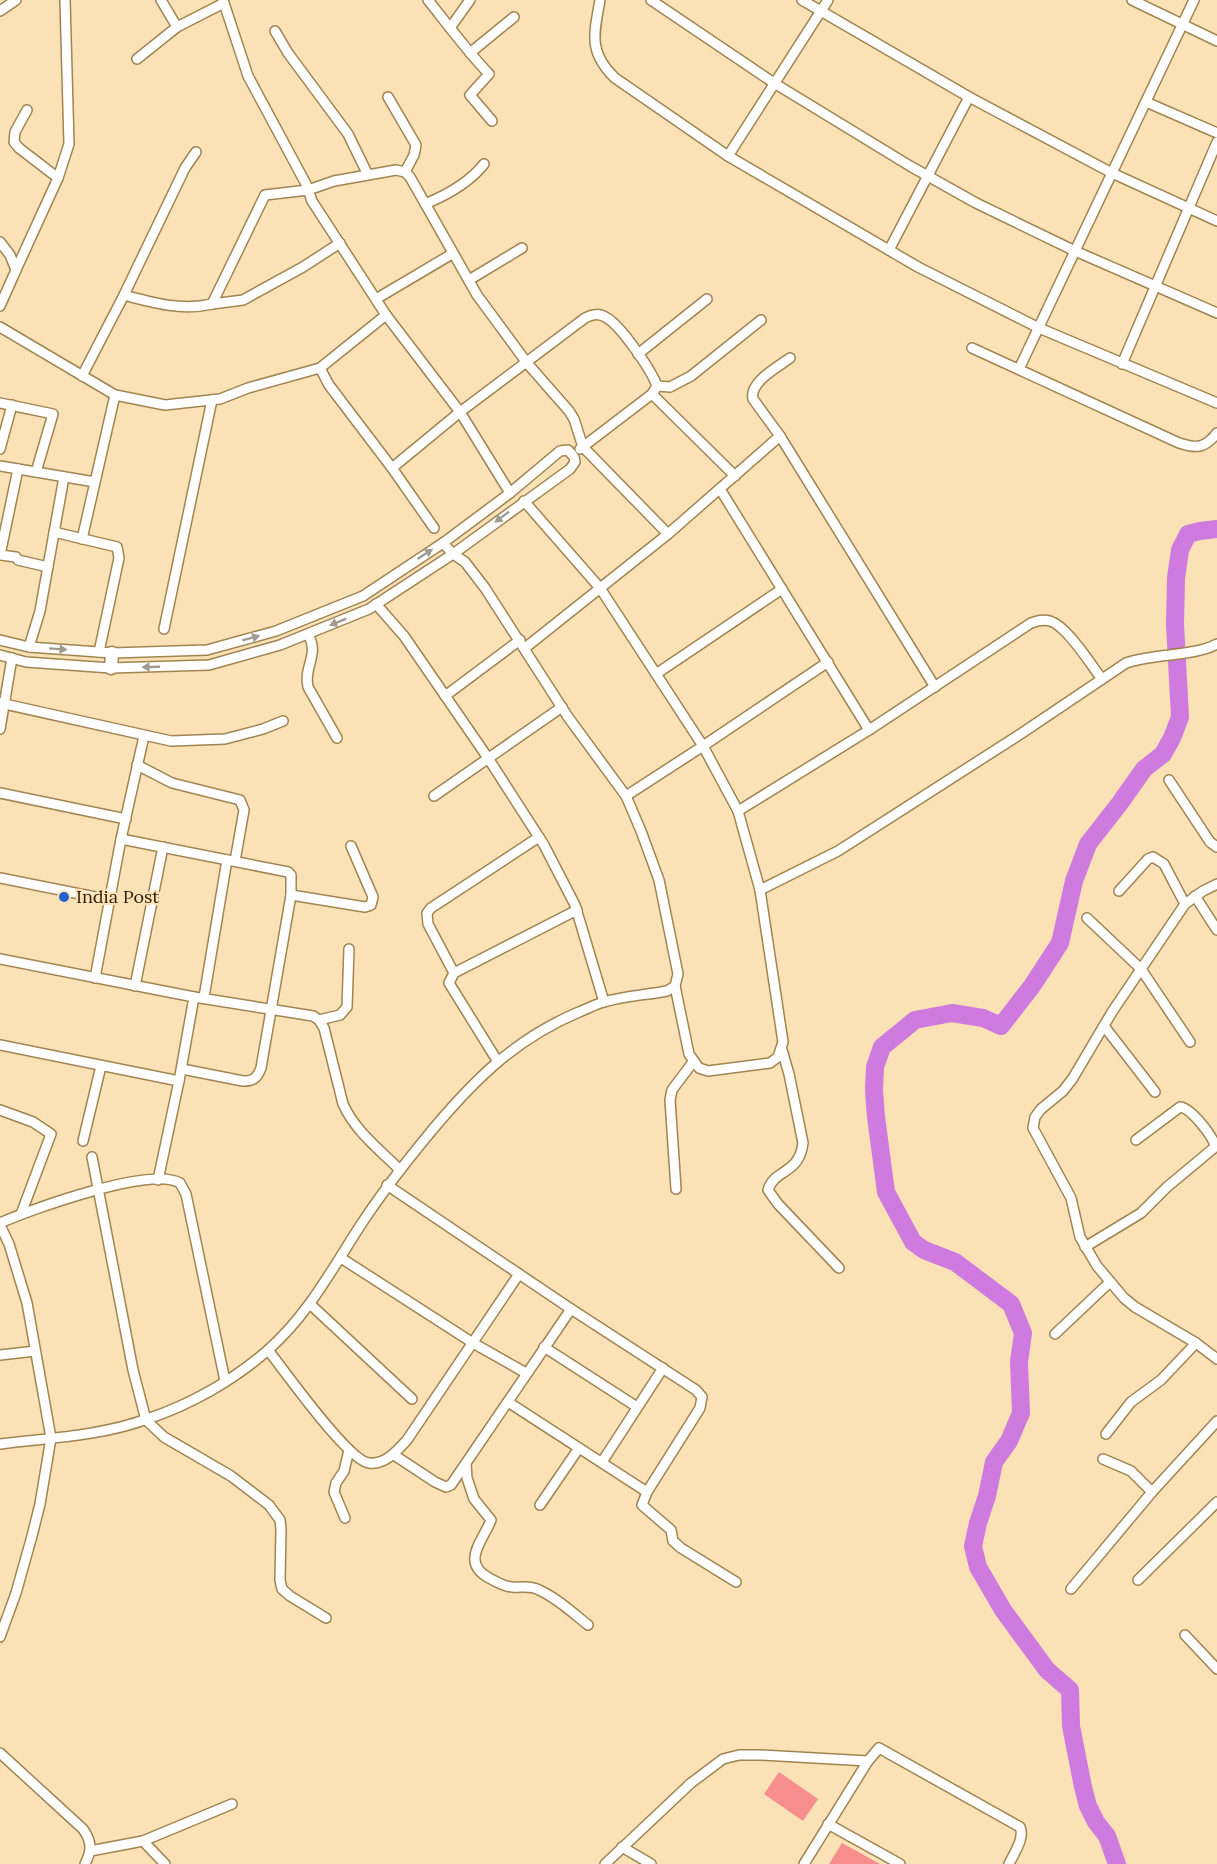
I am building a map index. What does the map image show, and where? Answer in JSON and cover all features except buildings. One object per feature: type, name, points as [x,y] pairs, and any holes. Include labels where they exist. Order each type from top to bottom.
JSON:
[{"type":"street","points":[[0,11],[16,0]]},
{"type":"street","points":[[0,306],[58,178],[69,144],[65,0]]},
{"type":"street","points":[[161,0],[177,27]]},
{"type":"street","points":[[428,0],[477,64],[489,74],[487,79],[471,92],[470,96],[492,121]]},
{"type":"street","points":[[450,28],[470,0]]},
{"type":"street","points":[[600,0],[595,41],[597,55],[603,67],[615,78],[728,156],[918,267],[1039,327],[1217,403]]},
{"type":"street","points":[[651,0],[774,83],[928,176],[1075,251],[1217,313]]},
{"type":"street","points":[[802,0],[969,97],[1112,173],[1217,221]]},
{"type":"street","points":[[728,156],[828,0]]},
{"type":"street","points":[[1132,0],[1217,41]]},
{"type":"street","points":[[1018,369],[1194,0]]},
{"type":"street","points":[[137,59],[177,27],[224,2],[248,76],[312,201],[386,315],[460,412],[510,493]]},
{"type":"street","points":[[470,53],[514,17]]},
{"type":"street","points":[[275,31],[288,53],[348,134],[368,175]]},
{"type":"street","points":[[388,97],[416,145],[414,155],[405,172]]},
{"type":"street","points":[[888,249],[969,97]]},
{"type":"street","points":[[1146,102],[1217,133]]},
{"type":"street","points":[[27,110],[15,132],[14,142],[58,178]]},
{"type":"street","points":[[1122,364],[1217,142]]},
{"type":"street","points":[[82,376],[185,168],[196,152]]},
{"type":"street","points":[[425,204],[449,194],[475,175],[484,165]]},
{"type":"street","points":[[212,304],[265,195],[308,190],[334,181],[396,170],[405,172],[469,280],[527,363],[569,411],[583,447],[668,534]]},
{"type":"street","points":[[0,242],[10,255],[16,270]]},
{"type":"street","points":[[124,295],[161,305],[201,306],[243,300],[303,267],[340,243]]},
{"type":"street","points":[[469,280],[522,248]]},
{"type":"street","points":[[376,299],[452,254]]},
{"type":"street","points":[[638,354],[708,299]]},
{"type":"street","points":[[392,468],[460,412],[585,318],[594,314],[606,317],[615,323],[649,370],[655,390],[735,476]]},
{"type":"street","points":[[0,327],[115,395],[165,405],[220,399],[248,388],[320,368],[386,315]]},
{"type":"street","points":[[573,454],[655,390],[670,387],[691,376],[761,320]]},
{"type":"street","points":[[972,348],[1179,443],[1199,448],[1209,443],[1217,433]]},
{"type":"street","points":[[790,358],[755,385],[751,396],[780,436],[935,687]]},
{"type":"street","points":[[320,368],[329,385],[434,528]]},
{"type":"street","points":[[82,539],[115,395]]},
{"type":"street","points":[[164,629],[212,400]]},
{"type":"street","points":[[0,403],[53,414],[36,472]]},
{"type":"street","points":[[0,449],[12,405]]},
{"type":"street","points":[[445,696],[523,644],[600,588],[668,534],[780,436]]},
{"type":"street","points":[[0,640],[29,647],[112,653],[207,650],[276,631],[363,596],[443,543],[510,493],[560,451],[567,450],[573,454],[575,462],[570,469],[453,554],[376,604],[280,645],[209,665],[111,668],[26,662],[0,655]]},
{"type":"street","points":[[0,466],[95,482]]},
{"type":"street","points":[[18,469],[0,555],[16,557],[18,560],[48,567]]},
{"type":"street","points":[[29,647],[40,611],[64,477]]},
{"type":"street","points":[[720,489],[869,730]]},
{"type":"street","points":[[443,543],[465,562],[523,644],[562,707],[626,796],[659,880],[678,974],[675,986],[689,1054],[693,1062],[699,1068],[708,1071],[770,1063],[778,1058],[783,1042],[760,890],[738,811],[703,746],[600,588],[524,501]]},
{"type":"street","points":[[0,503],[10,506]]},
{"type":"street","points":[[54,532],[117,547],[119,558],[99,652]]},
{"type":"street","points":[[656,674],[782,589]]},
{"type":"street","points":[[376,604],[404,636],[539,837],[577,910],[604,1002]]},
{"type":"street","points":[[738,811],[869,730],[1031,623],[1042,620],[1052,621],[1062,629],[1102,679]]},
{"type":"street","points":[[308,634],[314,644],[307,681],[308,687],[337,738]]},
{"type":"street","points":[[760,890],[838,850],[1022,734],[1126,663],[1140,658],[1213,648]]},
{"type":"street","points":[[111,668],[112,653]]},
{"type":"street","points":[[0,729],[12,658]]},
{"type":"street","points":[[626,796],[828,662]]},
{"type":"street","points":[[3,704],[171,741],[225,739],[283,721]]},
{"type":"street","points":[[434,796],[562,707]]},
{"type":"street","points":[[95,978],[121,839],[144,736]]},
{"type":"street","points":[[137,765],[172,783],[240,800],[244,810],[179,1081],[158,1180]]},
{"type":"street","points":[[1169,780],[1210,842],[1217,847]]},
{"type":"street","points":[[0,793],[126,819]]},
{"type":"street","points":[[454,973],[428,924],[427,913],[431,908],[539,837]]},
{"type":"street","points":[[121,839],[288,872],[292,879],[261,1068],[257,1076],[252,1081],[243,1081],[182,1070]]},
{"type":"street","points":[[291,895],[365,907],[371,905],[373,897],[351,846]]},
{"type":"street","points":[[135,986],[163,847]]},
{"type":"street","points":[[1119,891],[1148,859],[1153,857],[1164,864],[1185,904]]},
{"type":"street","points":[[0,878],[110,900]]},
{"type":"street","points":[[1217,884],[1185,904],[1104,1026],[1073,1078],[1063,1091],[1041,1109],[1035,1117],[1033,1128],[1071,1198],[1080,1237],[1097,1266],[1135,1307],[1196,1343],[1217,1359]]},
{"type":"street","points":[[1195,896],[1217,930]]},
{"type":"street","points":[[498,1062],[449,983],[450,978],[454,973],[577,910]]},
{"type":"street","points":[[1087,918],[1141,969],[1190,1042]]},
{"type":"street","points":[[319,1020],[340,1015],[347,1007],[350,949]]},
{"type":"street","points":[[0,958],[135,986],[313,1016],[324,1028],[343,1104],[348,1115],[400,1170]]},
{"type":"street","points":[[0,1444],[51,1438],[146,1420],[185,1404],[225,1381],[268,1350],[310,1304],[387,1185],[458,1099],[498,1062],[525,1040],[554,1023],[604,1002],[667,991],[675,986]]},
{"type":"street","points":[[1104,1026],[1155,1092]]},
{"type":"street","points":[[0,1045],[179,1081]]},
{"type":"street","points":[[782,1050],[803,1143],[796,1164],[775,1179],[768,1190],[777,1204],[839,1268]]},
{"type":"street","points":[[676,1189],[670,1100],[676,1082],[693,1062]]},
{"type":"street","points":[[83,1141],[101,1066]]},
{"type":"street","points":[[1085,1247],[1132,1220],[1213,1150],[1215,1143],[1214,1133],[1189,1110],[1180,1107],[1136,1140]]},
{"type":"street","points":[[0,1110],[33,1122],[51,1134],[21,1214]]},
{"type":"street","points":[[92,1157],[133,1370],[146,1420],[164,1437],[231,1476],[269,1505],[280,1520],[282,1588],[290,1596],[326,1618]]},
{"type":"street","points":[[0,1637],[19,1584],[32,1536],[51,1438],[27,1303],[9,1244],[0,1224],[21,1214],[99,1189],[158,1180],[177,1181],[184,1187],[186,1194],[225,1381]]},
{"type":"street","points":[[387,1185],[696,1390],[702,1397],[700,1408],[641,1503],[642,1507],[671,1530],[673,1541],[689,1554],[736,1582]]},
{"type":"street","points":[[340,1258],[473,1343],[526,1373]]},
{"type":"street","points":[[268,1350],[312,1407],[357,1458],[369,1463],[382,1461],[394,1455],[420,1422],[519,1274]]},
{"type":"street","points":[[1054,1334],[1110,1282]]},
{"type":"street","points":[[310,1304],[412,1399]]},
{"type":"street","points":[[394,1455],[446,1487],[454,1482],[571,1309]]},
{"type":"street","points":[[1106,1434],[1131,1402],[1161,1380],[1196,1343]]},
{"type":"street","points":[[544,1347],[637,1407]]},
{"type":"street","points":[[0,1355],[35,1351]]},
{"type":"street","points":[[602,1462],[663,1368]]},
{"type":"street","points":[[508,1402],[647,1492]]},
{"type":"street","points":[[1071,1589],[1152,1492],[1217,1421]]},
{"type":"street","points":[[540,1505],[579,1448]]},
{"type":"street","points":[[345,1518],[333,1492],[344,1471],[349,1450]]},
{"type":"street","points":[[1103,1459],[1131,1472],[1152,1492]]},
{"type":"street","points":[[466,1464],[466,1479],[474,1499],[491,1520],[476,1553],[475,1559],[479,1571],[484,1576],[505,1586],[539,1589],[588,1625]]},
{"type":"street","points":[[1138,1580],[1217,1502]]},
{"type":"street","points":[[1185,1635],[1217,1668]]},
{"type":"street","points":[[804,1864],[868,1761],[877,1749],[883,1749],[1018,1825],[1023,1833],[1009,1864]]},
{"type":"street","points":[[0,1753],[83,1829],[90,1842],[90,1851],[85,1864]]},
{"type":"street","points":[[605,1864],[691,1783],[723,1759],[739,1755],[760,1755],[868,1761]]},
{"type":"street","points":[[90,1851],[143,1841],[232,1804]]},
{"type":"street","points":[[828,1824],[900,1864]]},
{"type":"street","points":[[143,1841],[165,1864]]},
{"type":"street","points":[[622,1847],[651,1864]]},
{"type":"shaded area","points":[[779,1772],[818,1799],[803,1821],[764,1794]]},
{"type":"shaded area","points":[[842,1843],[880,1864],[829,1864]]},
{"type":"waterway","points":[[1117,1864],[1107,1836],[1096,1822],[1088,1806],[1071,1726],[1070,1690],[1047,1670],[1003,1610],[978,1567],[973,1546],[994,1462],[1009,1441],[1021,1413],[1019,1362],[1023,1333],[1011,1304],[955,1262],[924,1250],[913,1242],[886,1192],[876,1117],[875,1067],[882,1047],[915,1020],[952,1013],[983,1018],[1001,1026],[1032,986],[1060,943],[1074,881],[1088,844],[1144,769],[1163,754],[1180,717],[1175,624],[1176,578],[1180,550],[1188,534],[1217,529]]},
{"type":"place","name":"India Post","points":[[64,897]]}]
